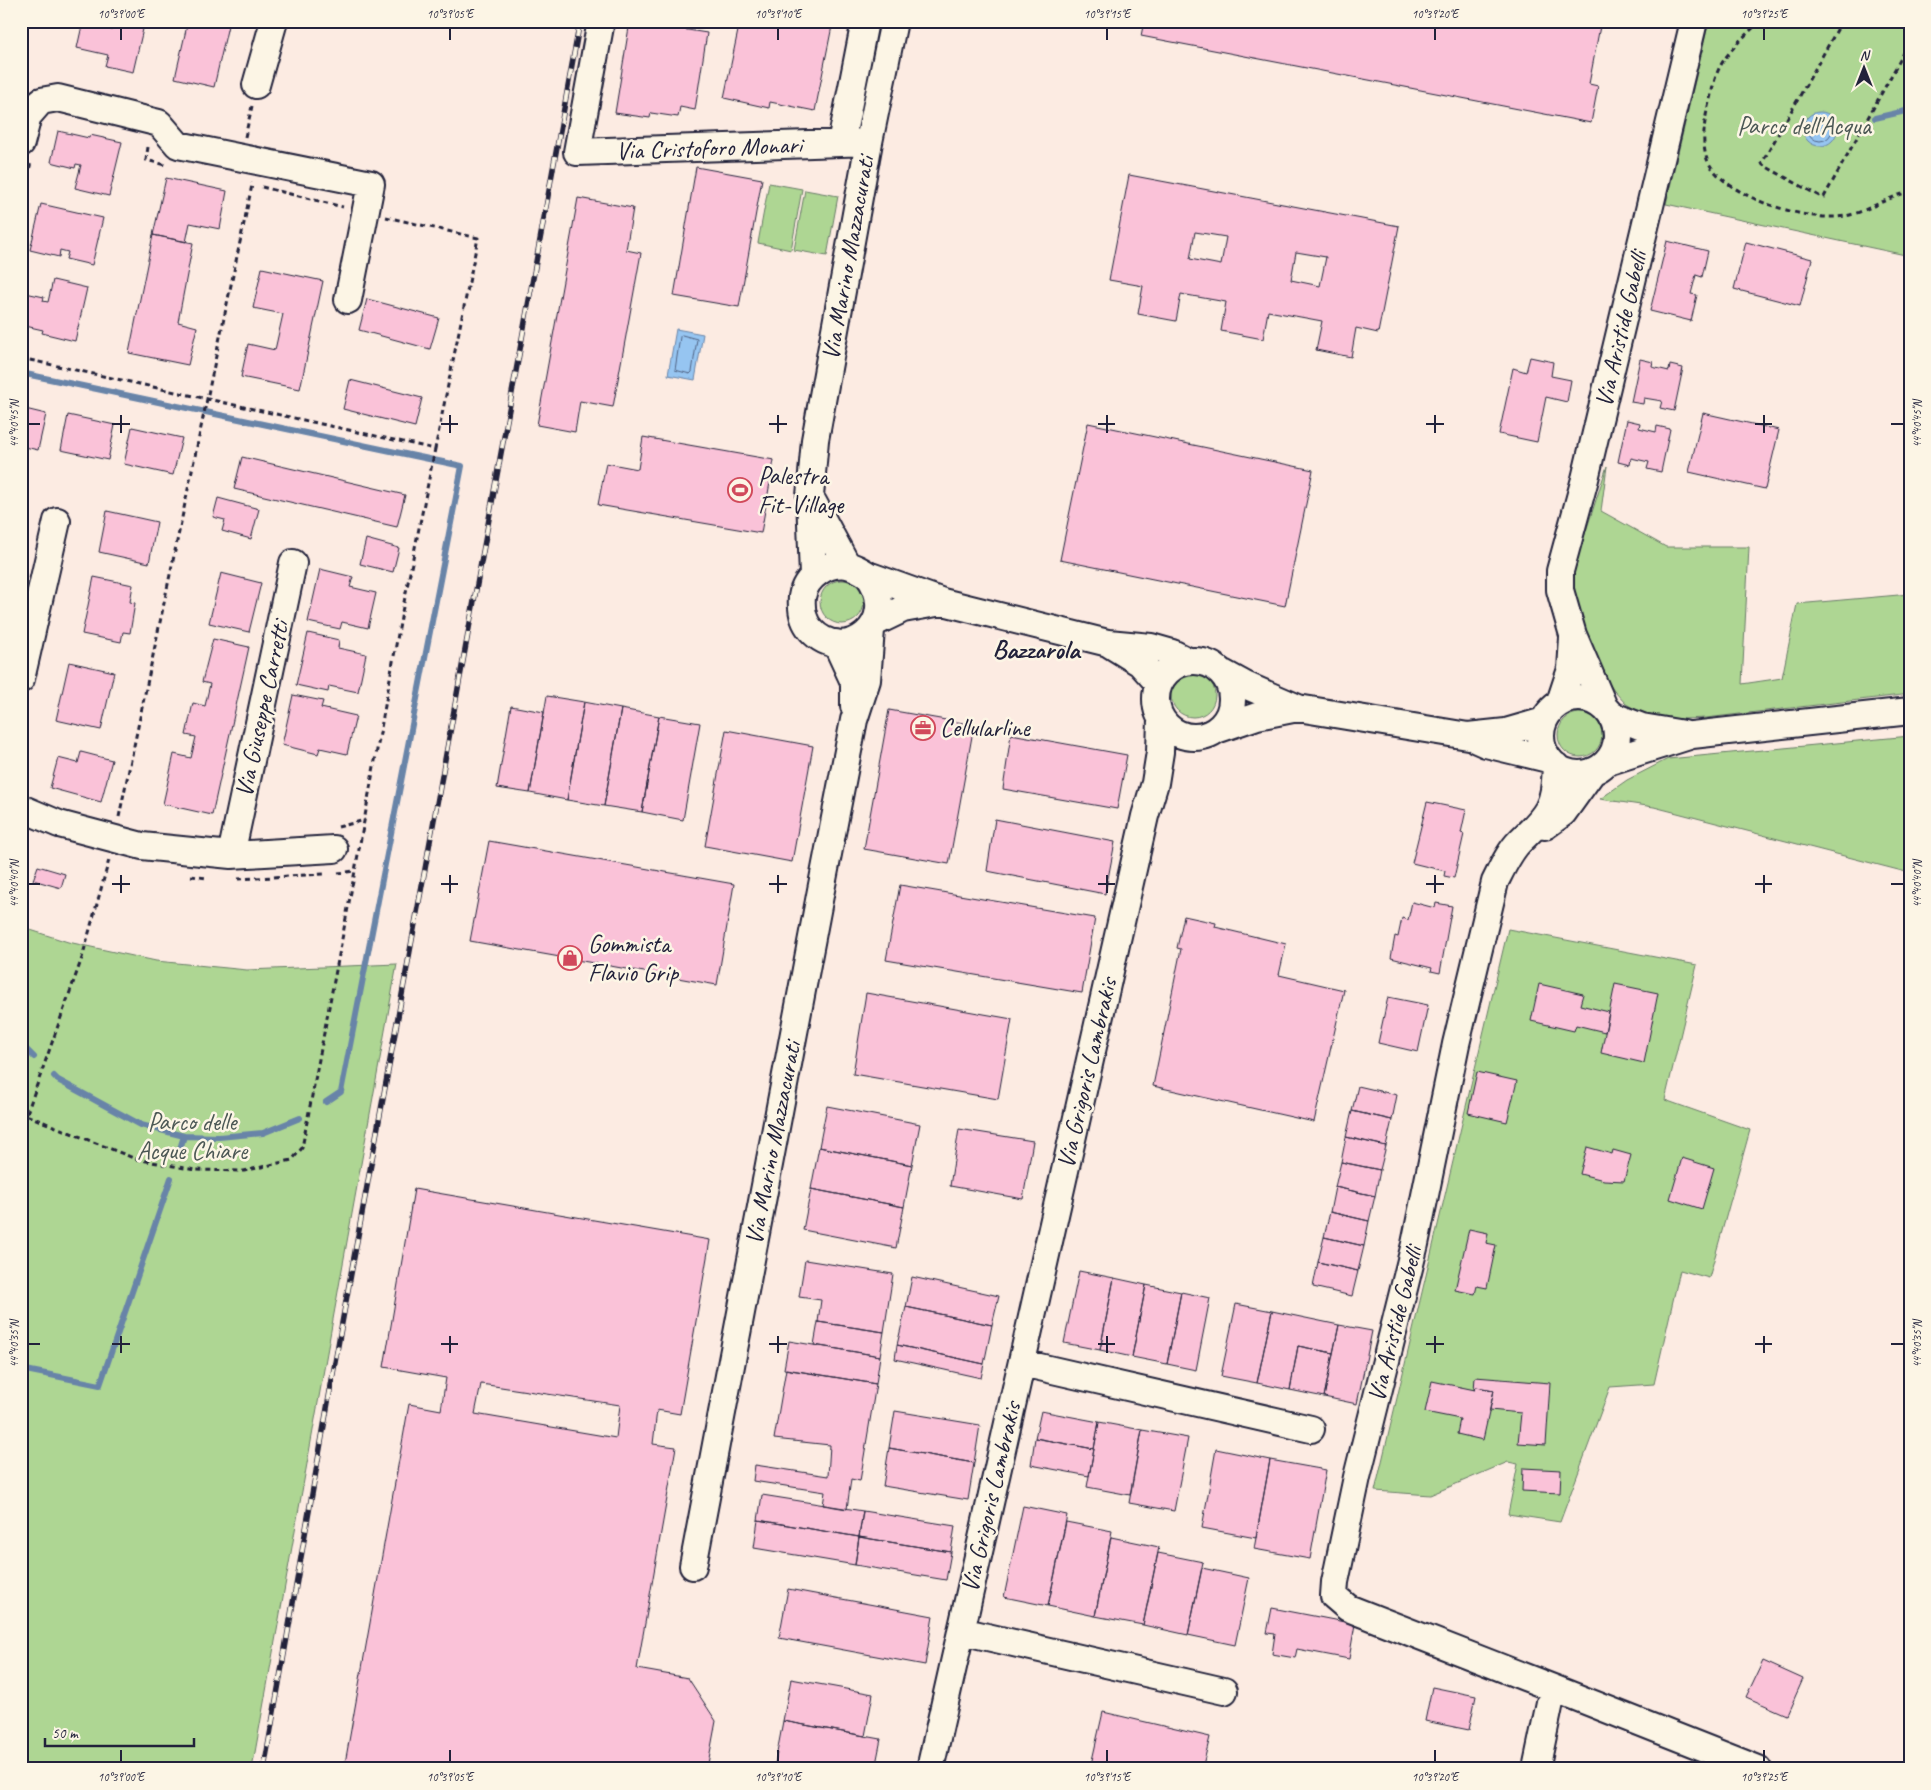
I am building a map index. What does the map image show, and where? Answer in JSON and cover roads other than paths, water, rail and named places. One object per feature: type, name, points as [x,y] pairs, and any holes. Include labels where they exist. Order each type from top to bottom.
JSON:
[{"type":"street","points":[[256,85],[274,21]]},
{"type":"street","name":"Via Cristoforo Monari","points":[[601,21],[577,152],[869,142]]},
{"type":"street","points":[[841,143],[866,21]]},
{"type":"street","name":"Via Marino Mazzacurati","points":[[854,720],[854,682],[836,643],[825,640],[815,634],[808,626],[801,604],[807,584],[813,576],[810,496],[815,440],[869,142],[894,21]]},
{"type":"street","name":"Via Aristide Gabelli","points":[[1608,711],[1573,635],[1560,590],[1560,571],[1585,479],[1694,21]]},
{"type":"street","points":[[26,151],[28,116],[41,101],[58,98],[159,123],[178,145],[241,170],[371,184],[348,300]]},
{"type":"street","name":"Via Marino Mazzacurati","points":[[693,1566],[854,720],[867,680],[874,626],[880,610],[880,597],[876,585],[858,570],[810,496]]},
{"type":"street","points":[[21,679],[57,521]]},
{"type":"street","name":"Via Giuseppe Carretti","points":[[231,855],[293,563]]},
{"type":"street","points":[[813,576],[823,569],[835,565],[858,570],[942,602],[1108,643],[1151,647],[1172,653],[1188,661],[1207,663],[1245,686],[1298,708],[1468,736],[1486,744],[1552,763],[1568,772],[1581,774],[1692,734],[1910,711]]},
{"type":"street","points":[[836,643],[849,643],[861,638],[874,626],[903,609],[942,602]]},
{"type":"street","name":"Via Aristide Gabelli","points":[[1552,712],[1571,669],[1573,635]]},
{"type":"street","points":[[1108,643],[1140,663],[1159,684]]},
{"type":"street","points":[[1188,661],[1176,666],[1166,674],[1159,684],[1156,696],[1157,708],[1161,719],[1174,732],[1191,738],[1211,734],[1257,716],[1298,708]]},
{"type":"street","points":[[1220,729],[1228,719],[1232,708],[1233,696],[1230,684],[1223,673]]},
{"type":"street","points":[[1468,736],[1506,732],[1552,712],[1571,698],[1583,698],[1594,701],[1608,711],[1642,727],[1692,734]]},
{"type":"street","points":[[1600,767],[1614,752],[1617,740],[1616,727],[1608,711]]},
{"type":"street","points":[[1552,712],[1541,740],[1552,763]]},
{"type":"street","name":"Via Grigoris Lambrakis","points":[[930,1769],[1145,816],[1155,783],[1160,752],[1161,719]]},
{"type":"street","name":"Via Grigoris Lambrakis","points":[[1155,783],[1191,738]]},
{"type":"street","name":"Via Aristide Gabelli","points":[[1552,763],[1552,800],[1548,810],[1533,830],[1519,842],[1504,864],[1495,882],[1456,1044],[1415,1244],[1357,1477],[1335,1582],[1334,1596],[1348,1608],[1758,1769]]},
{"type":"street","name":"Via Aristide Gabelli","points":[[1533,830],[1549,824],[1563,814],[1600,767]]},
{"type":"street","points":[[21,808],[59,824],[118,824],[142,846],[231,855],[334,838]]},
{"type":"street","points":[[1022,1363],[1311,1429]]},
{"type":"street","points":[[961,1632],[1224,1691]]},
{"type":"street","points":[[1536,1769],[1553,1688]]},
{"type":"water","points":[[1820,112],[1827,113],[1832,117],[1836,122],[1836,136],[1832,141],[1827,145],[1820,146],[1813,145],[1808,141],[1804,136],[1803,129],[1804,122],[1808,117],[1813,113]]},
{"type":"water","points":[[676,329],[703,334],[695,380],[668,375]]},
{"type":"waterway","points":[[1875,118],[1910,110]]},
{"type":"waterway","points":[[21,373],[462,466],[341,1092],[326,1102]]},
{"type":"waterway","points":[[21,1044],[34,1057]]},
{"type":"waterway","points":[[54,1076],[58,1080],[141,1125],[184,1136]]},
{"type":"waterway","points":[[178,1155],[184,1136],[219,1137],[263,1133],[300,1118]]},
{"type":"waterway","points":[[21,1369],[100,1385],[171,1178]]},
{"type":"railway","points":[[264,1769],[340,1334],[580,21]]},
{"type":"place","name":"Palestra Fit-Village","points":[[740,490]]},
{"type":"place","name":"Cellularline","points":[[923,728]]},
{"type":"place","name":"Gommista Flavio Grip","points":[[570,958]]},
{"type":"district","name":"Bazzarola","points":[[1036,649]]},
{"type":"park label","name":"Parco dell'Acqua","points":[[1804,126]]},
{"type":"park label","name":"Parco delle Acque Chiare","points":[[192,1136]]}]
